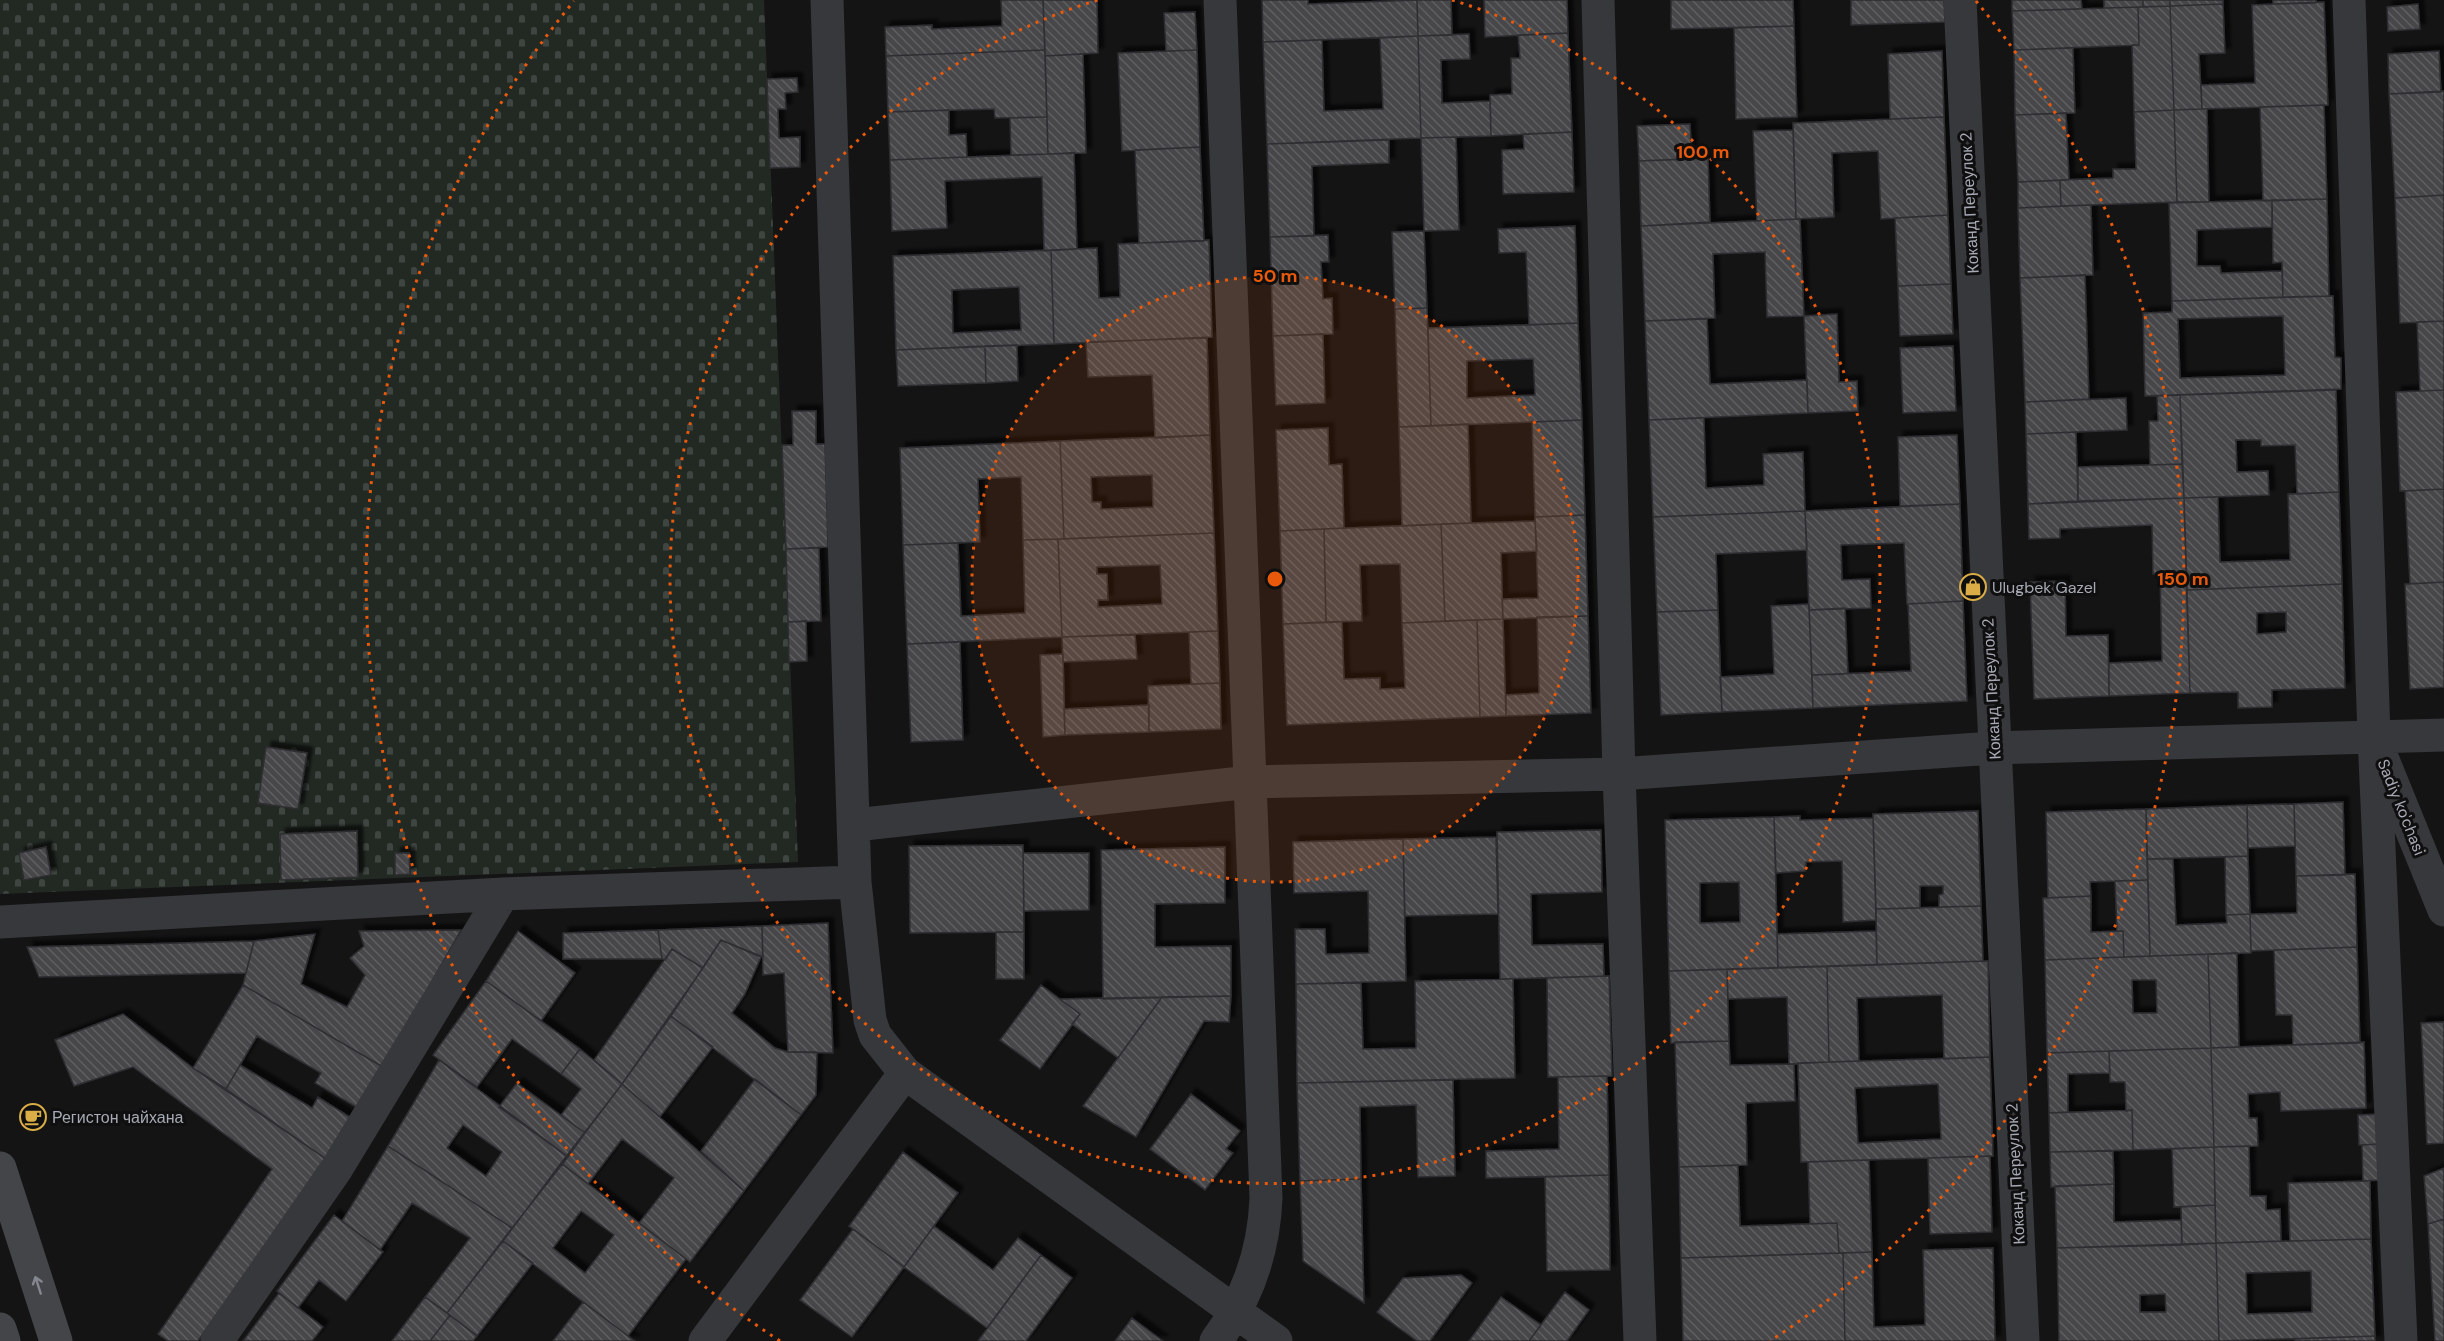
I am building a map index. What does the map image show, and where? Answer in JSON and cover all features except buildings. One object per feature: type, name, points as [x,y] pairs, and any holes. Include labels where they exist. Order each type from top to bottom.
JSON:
[{"type":"main road","points":[[0,1168],[56,1341]]},
{"type":"main road","points":[[0,1329],[4,1341]]},
{"type":"street","points":[[827,0],[855,825],[855,882],[870,1020],[875,1035],[905,1073],[1276,1341]]},
{"type":"street","points":[[1216,1341],[1236,1314],[1261,1253],[1266,1198],[1220,0]]},
{"type":"street","points":[[1598,0],[1619,774],[1640,1341]]},
{"type":"street","name":"Коканд Πереулок 2","points":[[1960,0],[1993,748],[2023,1341]]},
{"type":"street","points":[[2349,0],[2374,736],[2401,1341]]},
{"type":"street","points":[[855,825],[1250,782],[1619,774],[1993,748],[2444,735]]},
{"type":"street","name":"Sadiy ko'chasi","points":[[2374,736],[2444,910]]},
{"type":"street","points":[[0,922],[503,894],[855,882]]},
{"type":"street","points":[[217,1341],[337,1168],[503,894]]},
{"type":"street","points":[[705,1341],[905,1073]]},
{"type":"green space","points":[[0,0],[764,0],[798,862],[0,894]]},
{"type":"place","name":"Ulugbek Gazel","points":[[1973,587]]},
{"type":"place","name":"Регистон чайхана","points":[[33,1117]]}]
